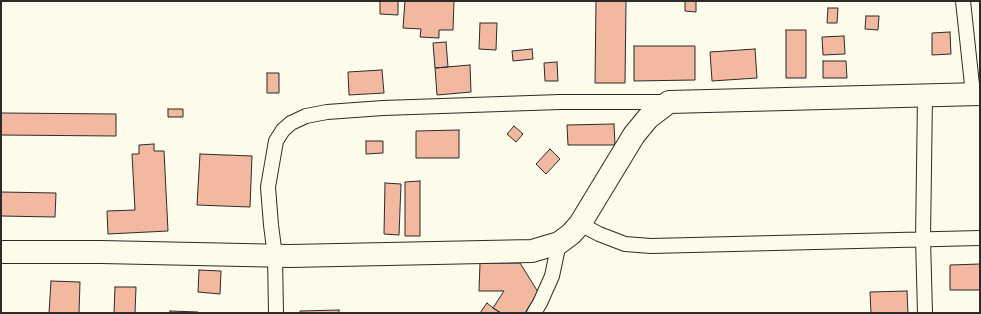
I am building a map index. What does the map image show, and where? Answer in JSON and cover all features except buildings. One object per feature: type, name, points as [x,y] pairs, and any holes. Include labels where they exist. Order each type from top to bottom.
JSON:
[{"type":"highway","points":[[1,252],[101,252],[275,256],[532,251],[559,242],[580,224],[634,135],[648,118],[669,102],[977,94]]},
{"type":"street","points":[[964,1],[977,94]]},
{"type":"street","points":[[925,96],[923,239],[925,313]]},
{"type":"street","points":[[276,313],[275,256],[268,187],[276,141],[282,130],[291,123],[306,116],[327,112],[383,108],[560,102],[669,102]]},
{"type":"street","points":[[580,224],[599,234],[625,244],[651,246],[980,238]]},
{"type":"street","points":[[534,313],[552,276],[559,242]]}]
